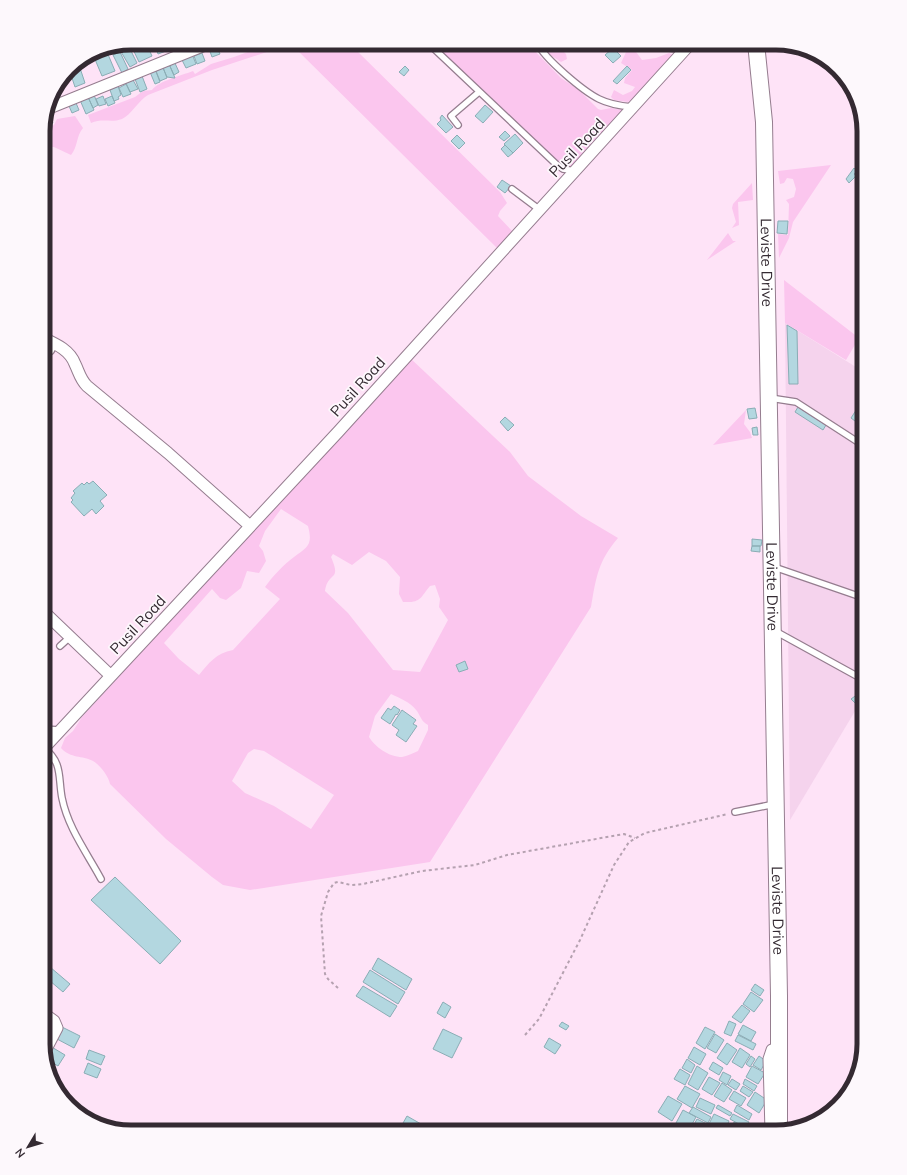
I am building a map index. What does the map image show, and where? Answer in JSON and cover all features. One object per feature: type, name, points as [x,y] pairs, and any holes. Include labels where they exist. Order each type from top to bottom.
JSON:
[{"type":"main road","name":"Leviste Drive","points":[[757,50],[764,122],[773,630],[779,1125]]},
{"type":"street","points":[[54,106],[193,50]]},
{"type":"street","name":"Pusil Road","points":[[50,742],[576,172],[685,50]]},
{"type":"street","points":[[50,342],[65,350],[72,358],[81,378],[87,386],[168,453],[250,526]]},
{"type":"street","points":[[50,616],[60,622],[70,637],[111,676]]},
{"type":"street","points":[[50,1018],[54,1021],[57,1028],[50,1041]]},
{"type":"street","points":[[770,1125],[769,1060],[772,1050],[779,1049]]},
{"type":"lane","points":[[435,50],[559,166],[565,170],[576,172]]},
{"type":"lane","points":[[542,50],[548,58],[592,94],[610,103],[634,108]]},
{"type":"lane","points":[[458,126],[451,116],[479,92]]},
{"type":"lane","points":[[512,189],[540,210]]},
{"type":"lane","points":[[50,352],[55,344]]},
{"type":"lane","points":[[769,398],[796,402],[857,441]]},
{"type":"lane","points":[[772,566],[857,596]]},
{"type":"lane","points":[[773,630],[857,676]]},
{"type":"lane","points":[[60,646],[70,637]]},
{"type":"lane","points":[[50,729],[62,730]]},
{"type":"lane","points":[[50,752],[59,768],[62,798],[75,834],[86,850],[101,879]]},
{"type":"lane","points":[[735,812],[775,804]]},
{"type":"path","points":[[525,1035],[539,1019],[577,946],[617,858],[625,847],[635,838],[645,833],[735,812]]},
{"type":"path","points":[[338,988],[325,974],[321,928],[321,916],[328,892],[334,883],[338,882],[351,885],[363,884],[422,871],[475,865],[507,855],[624,834],[635,838]]},
{"type":"shaded area","points":[[253,50],[272,50],[212,70],[148,95],[122,119],[91,123],[88,115],[135,97],[143,91],[152,90],[170,79],[193,71],[195,74],[211,64]]},
{"type":"shaded area","points":[[297,50],[356,50],[500,192],[507,203],[500,211],[498,216],[514,233],[498,249]]},
{"type":"shaded area","points":[[439,50],[534,50],[561,78],[579,90],[598,109],[601,110],[611,108],[623,110],[572,167],[563,166]]},
{"type":"shaded area","points":[[546,50],[562,50],[566,54],[567,59],[561,62],[549,54]]},
{"type":"shaded area","points":[[625,50],[635,50],[642,60],[656,58],[669,53],[673,55],[634,99],[628,102],[614,100],[611,97],[614,90],[623,95],[632,91],[635,87],[624,83],[625,78],[632,70],[621,63],[626,52]]},
{"type":"shaded area","points":[[75,116],[83,128],[79,134],[75,149],[71,155],[54,147],[50,147],[50,127],[54,125],[57,119]]},
{"type":"shaded area","points":[[831,165],[793,222],[789,238],[779,258],[778,234],[788,235],[789,204],[786,200],[794,197],[796,189],[793,179],[787,178],[784,183],[780,184],[778,171]]},
{"type":"shaded area","points":[[752,183],[753,200],[738,202],[739,225],[732,228],[736,222],[732,208],[733,204]]},
{"type":"shaded area","points":[[728,233],[733,241],[736,241],[707,260]]},
{"type":"shaded area","points":[[784,280],[857,336],[857,341],[846,360],[785,323]]},
{"type":"shaded area","points":[[785,323],[857,368],[857,708],[790,820]]},
{"type":"shaded area","points":[[410,358],[510,452],[528,476],[581,516],[618,538],[611,546],[602,562],[596,578],[591,607],[430,862],[250,890],[223,885],[166,839],[110,784],[106,775],[96,763],[89,759],[69,754],[61,748],[65,738],[73,731],[82,717]],"holes":[[[281,509],[308,526],[310,537],[306,548],[282,567],[265,587],[280,599],[233,650],[217,656],[199,675],[179,659],[164,643],[212,589],[220,598],[226,600],[241,588],[247,571],[259,573],[266,561],[263,551],[259,546],[265,531]],[[369,552],[386,561],[400,577],[399,594],[403,602],[417,601],[430,586],[435,585],[440,599],[439,607],[448,620],[420,672],[393,670],[348,613],[325,591],[329,581],[335,573],[331,557],[333,554],[352,565]],[[391,694],[411,705],[417,711],[422,720],[428,725],[428,730],[418,751],[402,757],[397,757],[379,748],[369,737],[375,716]],[[254,749],[264,751],[334,795],[311,829],[274,806],[245,793],[232,781],[248,753]]]},
{"type":"shaded area","points":[[746,410],[744,424],[750,432],[752,438],[713,445]]},
{"type":"building","points":[[130,50],[137,63],[130,67],[121,51]]},
{"type":"building","points":[[133,50],[149,50],[152,56],[139,62]]},
{"type":"building","points":[[156,50],[166,50],[166,51],[158,54]]},
{"type":"building","points":[[209,50],[218,50],[220,54],[212,57]]},
{"type":"building","points":[[611,50],[615,50],[621,56],[613,63],[605,55]]},
{"type":"building","points":[[120,52],[128,69],[122,73],[113,55]]},
{"type":"building","points":[[108,53],[115,71],[102,76],[95,59]]},
{"type":"building","points":[[202,53],[205,61],[197,64],[194,56]]},
{"type":"building","points":[[192,54],[196,64],[186,68],[181,58]]},
{"type":"building","points":[[174,61],[179,72],[174,75],[169,64]]},
{"type":"building","points":[[169,64],[175,78],[167,77],[162,66]]},
{"type":"building","points":[[405,66],[409,70],[404,76],[399,72]]},
{"type":"building","points":[[627,66],[631,70],[617,84],[613,81]]},
{"type":"building","points":[[163,67],[167,78],[160,81],[156,71]]},
{"type":"building","points":[[80,68],[85,83],[75,87],[72,77]]},
{"type":"building","points":[[155,69],[160,82],[155,84],[150,72]]},
{"type":"building","points":[[142,76],[147,89],[140,92],[135,79]]},
{"type":"building","points":[[133,80],[138,89],[130,92],[126,83]]},
{"type":"building","points":[[126,84],[131,94],[123,97],[119,88]]},
{"type":"building","points":[[118,86],[121,95],[118,97],[119,99],[114,101],[110,90]]},
{"type":"building","points":[[94,95],[98,105],[93,108],[88,97]]},
{"type":"building","points":[[103,96],[106,104],[99,106],[96,99]]},
{"type":"building","points":[[112,96],[115,103],[108,106],[105,99]]},
{"type":"building","points":[[88,97],[94,110],[86,114],[80,100]]},
{"type":"building","points":[[76,103],[79,110],[72,113],[69,106]]},
{"type":"building","points":[[485,105],[493,112],[483,123],[475,116]]},
{"type":"building","points":[[442,115],[453,127],[446,133],[437,124],[441,120],[440,118]]},
{"type":"building","points":[[505,131],[510,136],[504,141],[499,137]]},
{"type":"building","points":[[515,134],[523,143],[513,153],[504,144]]},
{"type":"building","points":[[457,135],[465,143],[459,149],[451,141]]},
{"type":"building","points":[[505,145],[513,153],[508,157],[501,149]]},
{"type":"building","points":[[854,168],[857,171],[854,174],[856,176],[849,183],[846,179]]},
{"type":"building","points":[[502,180],[511,186],[505,193],[497,187]]},
{"type":"building","points":[[778,221],[788,221],[787,234],[777,233]]},
{"type":"building","points":[[787,325],[797,331],[798,384],[789,384]]},
{"type":"building","points":[[798,407],[826,425],[823,430],[795,412]]},
{"type":"building","points":[[755,408],[757,418],[749,419],[747,409]]},
{"type":"building","points":[[857,409],[857,422],[851,418]]},
{"type":"building","points":[[505,417],[514,425],[508,431],[500,422]]},
{"type":"building","points":[[757,427],[758,435],[753,435],[752,428]]},
{"type":"building","points":[[93,481],[107,495],[100,501],[104,506],[96,514],[92,509],[84,516],[71,502],[73,500],[71,498],[75,493],[73,491],[82,483],[84,485],[87,482],[89,484]]},
{"type":"building","points":[[752,539],[762,540],[761,546],[752,546]]},
{"type":"building","points":[[752,546],[760,546],[760,552],[751,551]]},
{"type":"building","points":[[465,661],[468,669],[459,672],[456,665]]},
{"type":"building","points":[[857,695],[856,704],[851,699]]},
{"type":"building","points":[[394,706],[400,710],[390,724],[381,718],[388,708],[391,710]]},
{"type":"building","points":[[402,710],[416,720],[413,724],[417,726],[406,742],[396,735],[399,730],[392,725]]},
{"type":"building","points":[[115,877],[181,941],[160,964],[91,900]]},
{"type":"building","points":[[378,958],[412,979],[406,990],[372,969]]},
{"type":"building","points":[[50,967],[70,984],[63,992],[50,981]]},
{"type":"building","points":[[370,970],[405,992],[398,1004],[363,982]]},
{"type":"building","points":[[755,984],[764,990],[760,996],[751,990]]},
{"type":"building","points":[[363,986],[397,1006],[390,1017],[356,996]]},
{"type":"building","points":[[751,992],[763,1000],[754,1012],[743,1004]]},
{"type":"building","points":[[443,1002],[451,1007],[445,1018],[437,1013]]},
{"type":"building","points":[[742,1005],[750,1011],[741,1023],[732,1017]]},
{"type":"building","points":[[729,1021],[736,1024],[731,1036],[724,1033]]},
{"type":"building","points":[[562,1022],[569,1026],[566,1030],[559,1026]]},
{"type":"building","points":[[743,1025],[756,1032],[751,1041],[738,1034]]},
{"type":"building","points":[[62,1027],[80,1036],[74,1048],[57,1039]]},
{"type":"building","points":[[705,1027],[715,1032],[705,1049],[696,1043]]},
{"type":"building","points":[[443,1029],[462,1038],[452,1058],[433,1049]]},
{"type":"building","points":[[715,1034],[724,1040],[716,1053],[707,1048]]},
{"type":"building","points":[[738,1035],[756,1044],[753,1050],[735,1041]]},
{"type":"building","points":[[549,1038],[561,1045],[555,1054],[544,1047]]},
{"type":"building","points":[[727,1043],[737,1050],[727,1065],[717,1058]]},
{"type":"building","points":[[50,1046],[65,1055],[58,1066],[53,1063]]},
{"type":"building","points":[[694,1047],[706,1054],[700,1065],[688,1058]]},
{"type":"building","points":[[740,1048],[750,1055],[742,1068],[732,1062]]},
{"type":"building","points":[[89,1050],[105,1056],[101,1065],[86,1059]]},
{"type":"building","points":[[751,1056],[755,1059],[750,1067],[746,1064]]},
{"type":"building","points":[[759,1056],[766,1061],[761,1070],[753,1065]]},
{"type":"building","points":[[687,1059],[695,1065],[691,1073],[682,1068]]},
{"type":"building","points":[[713,1062],[723,1068],[719,1075],[709,1069]]},
{"type":"building","points":[[88,1063],[101,1069],[97,1078],[84,1073]]},
{"type":"building","points":[[697,1066],[708,1073],[698,1090],[688,1084]]},
{"type":"building","points":[[752,1066],[765,1073],[758,1084],[746,1077]]},
{"type":"building","points":[[680,1069],[690,1075],[685,1085],[674,1079]]},
{"type":"building","points":[[723,1072],[731,1076],[727,1085],[719,1080]]},
{"type":"building","points":[[709,1077],[720,1083],[712,1095],[702,1089]]},
{"type":"building","points":[[732,1079],[740,1084],[736,1090],[728,1085]]},
{"type":"building","points":[[745,1079],[757,1086],[754,1091],[743,1084]]},
{"type":"building","points":[[722,1083],[732,1090],[724,1102],[714,1096]]},
{"type":"building","points":[[685,1086],[700,1094],[692,1108],[677,1099]]},
{"type":"building","points":[[743,1086],[753,1092],[749,1097],[740,1091]]},
{"type":"building","points":[[734,1091],[746,1098],[741,1106],[729,1099]]},
{"type":"building","points":[[755,1092],[767,1100],[759,1113],[747,1105]]},
{"type":"building","points":[[668,1096],[682,1104],[672,1121],[658,1112]]},
{"type":"building","points":[[700,1098],[715,1105],[711,1114],[696,1107]]},
{"type":"building","points":[[718,1105],[732,1113],[730,1116],[716,1108]]},
{"type":"building","points":[[737,1105],[752,1114],[749,1120],[734,1111]]},
{"type":"building","points":[[693,1107],[711,1117],[708,1123],[689,1113]]},
{"type":"building","points":[[683,1110],[696,1117],[692,1125],[680,1125],[676,1123]]},
{"type":"building","points":[[714,1114],[729,1121],[727,1125],[709,1124]]},
{"type":"building","points":[[733,1114],[749,1122],[748,1125],[741,1125],[730,1119]]},
{"type":"building","points":[[407,1116],[423,1125],[402,1125]]},
{"type":"building","points":[[697,1119],[707,1124],[706,1125],[694,1125]]},
{"type":"building","points":[[734,1122],[740,1125],[733,1125]]}]
